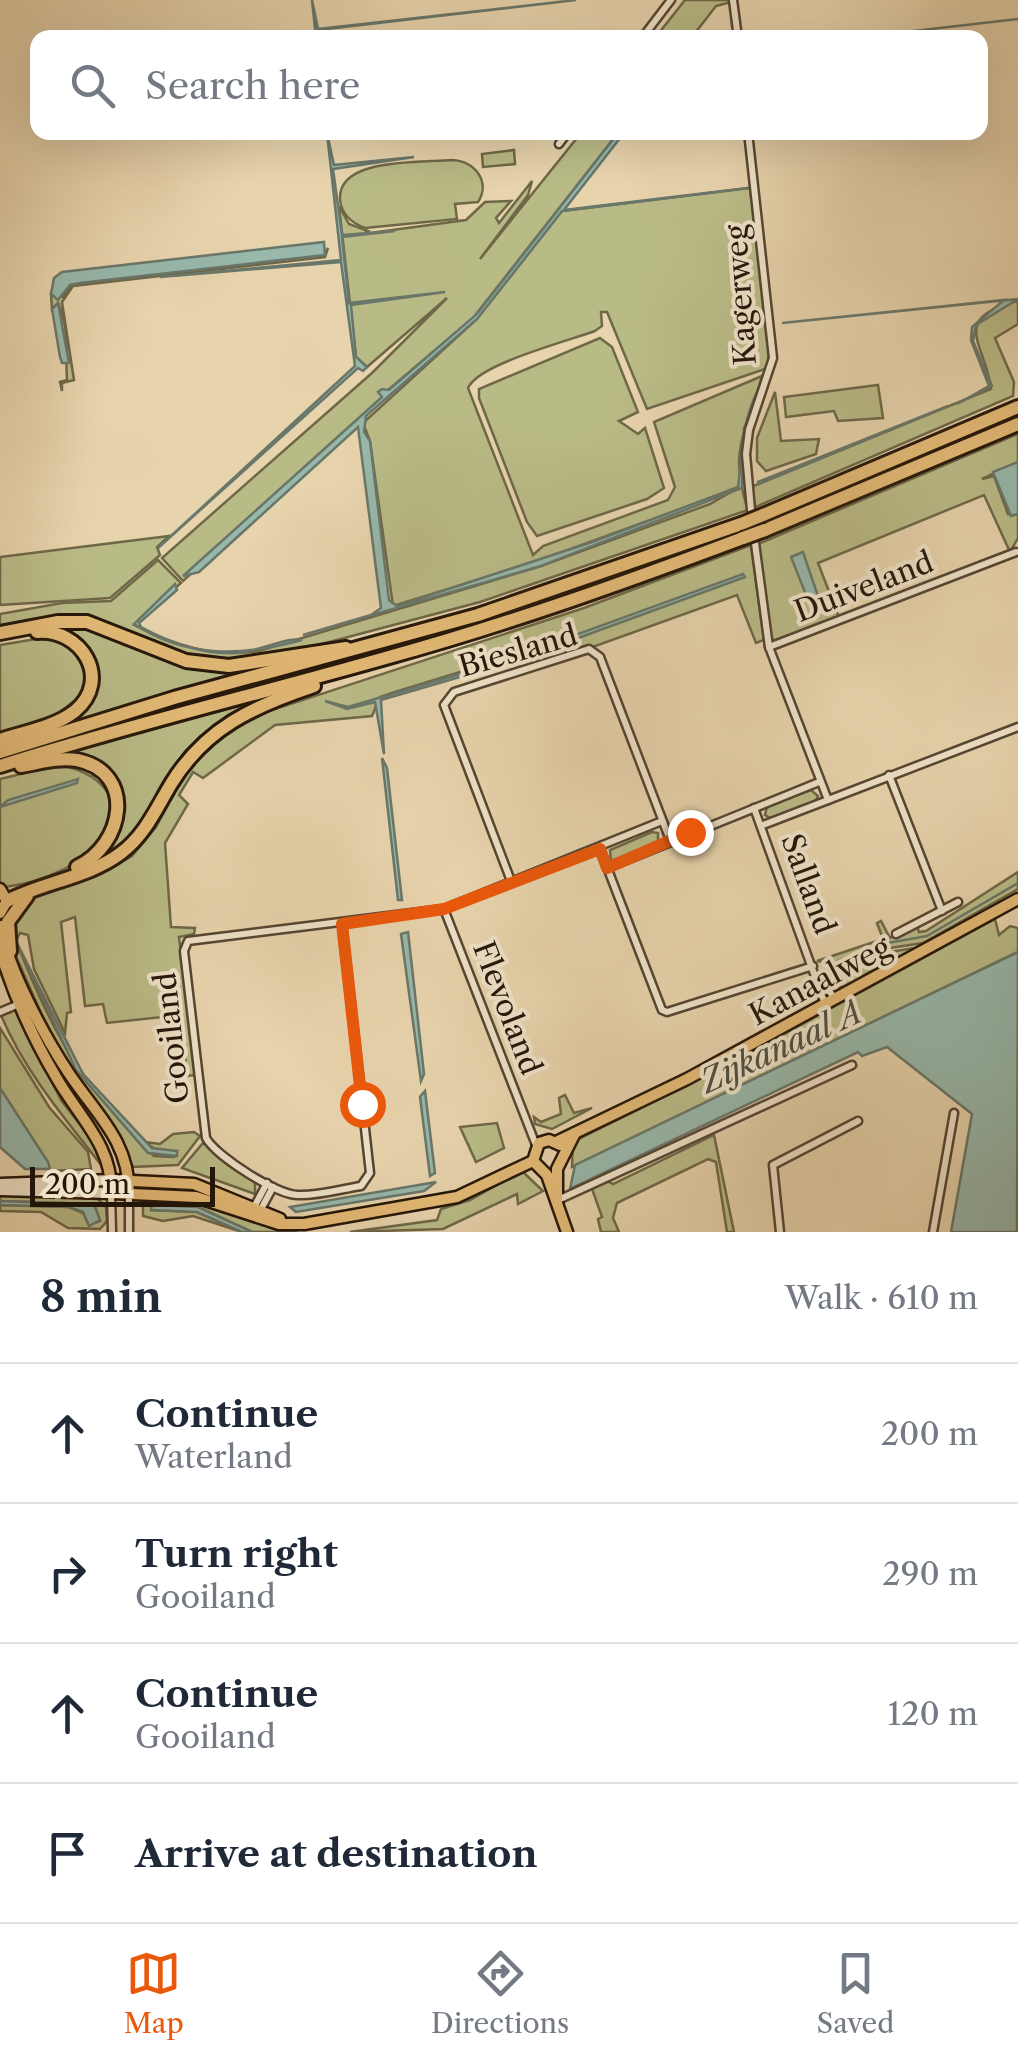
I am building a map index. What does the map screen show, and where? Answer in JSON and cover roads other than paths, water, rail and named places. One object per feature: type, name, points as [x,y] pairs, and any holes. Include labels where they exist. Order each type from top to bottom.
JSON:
[{"type":"highway","points":[[0,768],[391,657],[577,598],[746,535],[760,518],[1018,406]]},
{"type":"highway","points":[[760,518],[1018,424]]},
{"type":"highway","points":[[0,752],[174,698],[369,648],[746,535]]},
{"type":"highway","points":[[0,636],[58,622],[87,622],[186,661],[229,666],[336,648],[369,648]]},
{"type":"highway","points":[[0,636],[43,631],[65,636],[86,654],[92,677],[87,696],[69,716],[0,740]]},
{"type":"highway","points":[[3,899],[110,861],[136,841],[192,754],[227,722],[264,702],[361,672],[391,657]]},
{"type":"highway","points":[[0,768],[54,760],[86,764],[112,788],[118,813],[112,837],[95,857],[3,899]]},
{"type":"highway","points":[[3,953],[12,911],[47,885]]},
{"type":"main road","name":"Kanaalweg","points":[[560,1146],[587,1124],[687,1080],[1018,899]]},
{"type":"main road","points":[[0,926],[3,953],[20,1004],[54,1075],[100,1142],[112,1180],[111,1193]]},
{"type":"main road","points":[[3,953],[45,1034],[119,1142],[129,1187]]},
{"type":"main road","points":[[0,1187],[111,1193],[129,1187],[194,1184],[290,1225],[457,1198],[533,1162],[539,1143],[560,1146],[551,1170],[567,1232]]},
{"type":"main road","points":[[533,1162],[551,1170]]},
{"type":"main road","points":[[0,1187],[112,1180],[129,1187]]},
{"type":"street","points":[[648,30],[671,0]]},
{"type":"street","points":[[733,0],[737,30]]},
{"type":"street","points":[[558,144],[561,140]]},
{"type":"street","name":"Kagerweg","points":[[749,140],[773,358],[749,430],[746,454],[760,518]]},
{"type":"street","points":[[746,535],[769,648]]},
{"type":"street","name":"Duiveland","points":[[828,800],[769,648],[1017,551]]},
{"type":"street","name":"Biesland","points":[[511,881],[444,704],[454,692],[594,650],[670,840]]},
{"type":"street","points":[[763,825],[1018,727]]},
{"type":"street","points":[[890,775],[942,911]]},
{"type":"street","points":[[607,868],[818,782]]},
{"type":"street","name":"Salland","points":[[754,808],[831,1003]]},
{"type":"street","name":"Gooiland","points":[[270,1185],[208,1144],[185,945],[192,939],[444,909],[662,821]]},
{"type":"street","points":[[600,849],[662,1010],[668,1012],[814,966]]},
{"type":"street","points":[[896,934],[958,902]]},
{"type":"street","name":"Flevoland","points":[[444,909],[528,1124],[539,1143]]},
{"type":"street","points":[[255,1212],[270,1185],[295,1196],[361,1186],[370,1173],[342,924]]},
{"type":"street","points":[[0,1012],[20,1004]]},
{"type":"street","points":[[557,1201],[852,1065]]},
{"type":"street","points":[[933,1232],[954,1114]]},
{"type":"street","points":[[780,1232],[772,1165],[858,1121]]},
{"type":"street","points":[[129,1187],[129,1232]]},
{"type":"street","points":[[111,1193],[112,1232]]},
{"type":"waterway","points":[[922,30],[1018,19]]},
{"type":"waterway","points":[[838,961],[882,944],[927,936],[1018,883]]},
{"type":"water label","name":"Zijkanaal A","points":[[781,1047]]}]
